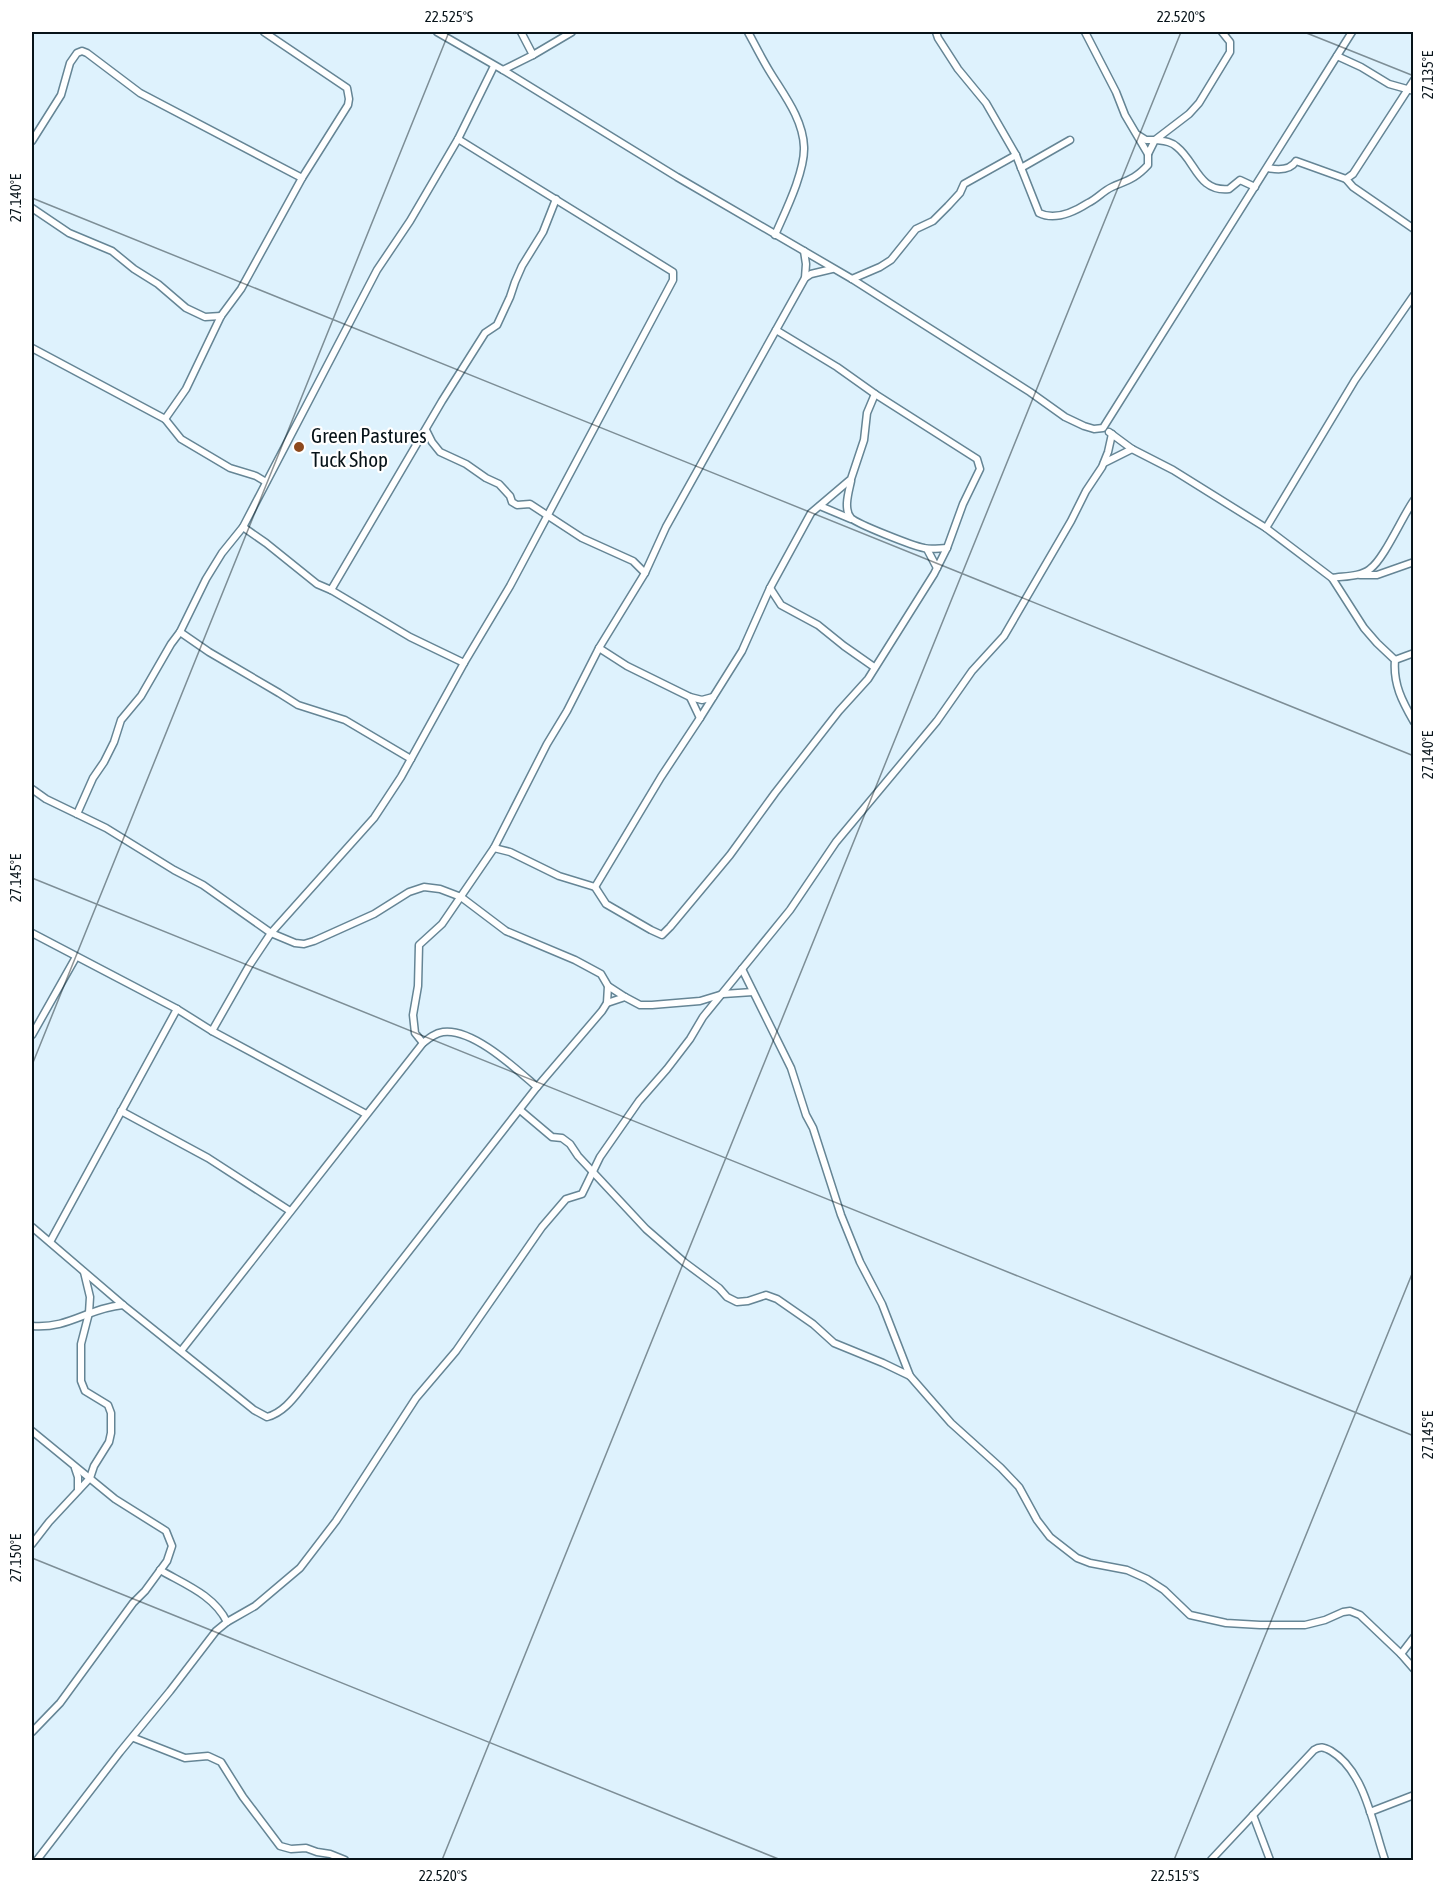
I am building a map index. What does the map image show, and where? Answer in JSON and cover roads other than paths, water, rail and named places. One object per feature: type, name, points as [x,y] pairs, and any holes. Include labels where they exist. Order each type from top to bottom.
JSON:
[{"type":"street","points":[[165,419],[186,389],[221,316],[241,289],[302,178],[348,105],[347,88],[264,32]]},
{"type":"street","points":[[437,32],[852,279],[1030,392],[1065,417],[1094,429],[1103,428],[1132,449],[1173,470],[1266,528],[1332,578],[1364,628],[1395,660]]},
{"type":"street","points":[[521,32],[533,56]]},
{"type":"street","points":[[503,70],[533,56],[572,32]]},
{"type":"street","points":[[748,32],[770,72],[788,98],[801,129],[805,148],[795,185],[775,235]]},
{"type":"street","points":[[936,32],[958,69],[986,103],[1016,155],[1039,213],[1047,217],[1056,217],[1089,203],[1111,187],[1137,177],[1148,165],[1148,154],[1155,140],[1188,114],[1207,91],[1230,52],[1230,42],[1222,32]]},
{"type":"street","points":[[1085,32],[1116,92],[1125,116],[1148,154]]},
{"type":"street","points":[[1103,428],[1352,32]]},
{"type":"street","points":[[32,141],[61,95],[70,63],[77,53],[82,51],[87,52],[140,93],[302,178]]},
{"type":"street","points":[[1337,56],[1389,84],[1411,90]]},
{"type":"street","points":[[77,814],[93,778],[114,742],[121,720],[141,696],[180,632],[211,570],[243,527],[377,270],[410,221],[458,139],[494,66]]},
{"type":"street","points":[[1346,179],[1353,174],[1411,90],[1413,80]]},
{"type":"street","points":[[1138,135],[1146,140],[1167,141],[1176,145],[1204,182],[1213,188],[1229,189],[1240,180],[1255,187]]},
{"type":"street","points":[[212,1031],[249,966],[271,933],[374,818],[411,759],[510,586],[673,280],[673,272],[458,139]]},
{"type":"street","points":[[1021,168],[1070,140]]},
{"type":"street","points":[[852,279],[891,260],[916,229],[933,221],[948,206],[960,193],[964,184],[1016,155]]},
{"type":"street","points":[[1268,168],[1284,169],[1296,161],[1346,179],[1353,187],[1413,229]]},
{"type":"street","points":[[331,590],[476,347],[485,333],[497,325],[522,266],[546,227],[556,199]]},
{"type":"street","points":[[32,208],[69,233],[112,251],[134,269],[158,284],[186,308],[205,317],[221,316]]},
{"type":"street","points":[[423,1043],[415,1033],[413,1015],[418,986],[419,945],[442,924],[494,848],[526,783],[567,711],[599,648],[645,573],[666,527],[805,278],[804,251]]},
{"type":"street","points":[[805,278],[833,268]]},
{"type":"street","points":[[1266,528],[1355,380],[1413,295]]},
{"type":"street","points":[[494,848],[510,852],[559,876],[595,887],[606,904],[662,934],[730,855],[825,729],[868,679],[937,568],[980,469],[977,459],[837,367],[776,330]]},
{"type":"street","points":[[32,348],[165,419],[181,439],[230,468],[266,483]]},
{"type":"street","points":[[852,519],[848,513],[851,479],[864,440],[867,413],[875,394]]},
{"type":"street","points":[[426,430],[440,452],[466,464],[499,484],[510,496],[512,502],[517,505],[530,504],[582,538],[633,561],[645,573]]},
{"type":"street","points":[[37,1860],[216,1631],[226,1622],[255,1606],[300,1568],[336,1521],[416,1398],[456,1351],[542,1227],[566,1199],[582,1194],[592,1172],[639,1101],[667,1069],[690,1039],[703,1017],[790,910],[836,842],[938,721],[972,671],[1004,636],[1104,463],[1112,434]]},
{"type":"street","points":[[1104,463],[1132,449]]},
{"type":"street","points":[[595,887],[661,777],[742,651],[770,588],[811,513],[851,479]]},
{"type":"street","points":[[1358,575],[1370,569],[1385,549],[1413,500]]},
{"type":"street","points":[[820,506],[873,530],[927,549],[947,548]]},
{"type":"street","points":[[243,527],[317,584],[410,637],[464,663]]},
{"type":"street","points":[[927,549],[937,568]]},
{"type":"street","points":[[1332,578],[1358,575],[1377,576],[1413,562]]},
{"type":"street","points":[[770,588],[781,606],[818,625],[855,655],[874,667]]},
{"type":"street","points":[[180,632],[298,705],[345,720],[411,759]]},
{"type":"street","points":[[599,648],[627,666],[690,697],[702,700],[713,697]]},
{"type":"street","points":[[1395,660],[1413,653]]},
{"type":"street","points":[[1395,660],[1394,673],[1398,692],[1413,722]]},
{"type":"street","points":[[690,697],[700,718]]},
{"type":"street","points":[[32,789],[46,799],[106,828],[203,885],[271,933],[295,943],[304,944],[314,941],[374,914],[409,892],[424,887],[440,889],[461,897],[506,931],[575,960],[601,974],[608,986],[640,1005],[700,1001],[723,994],[753,992]]},
{"type":"street","points":[[32,933],[177,1009],[212,1031],[366,1114]]},
{"type":"street","points":[[32,1035],[76,957]]},
{"type":"street","points":[[742,969],[791,1068],[845,1225],[860,1262],[882,1304],[910,1376],[951,1423],[1019,1487],[1037,1520],[1050,1537],[1077,1558],[1137,1574],[1164,1590],[1191,1615],[1226,1623],[1305,1625],[1350,1611],[1360,1615],[1401,1654],[1413,1669]]},
{"type":"street","points":[[32,1227],[123,1305],[254,1410],[267,1418],[276,1415],[286,1407],[309,1379],[537,1088],[602,1011],[607,1003],[608,986]]},
{"type":"street","points":[[607,1003],[625,997]]},
{"type":"street","points":[[50,1242],[177,1009]]},
{"type":"street","points":[[181,1351],[366,1114],[431,1036],[441,1032],[453,1032],[476,1040],[537,1088]]},
{"type":"street","points":[[520,1110],[552,1137],[562,1138],[570,1144],[592,1172],[646,1229],[727,1297],[737,1302],[766,1295],[777,1299],[813,1324],[834,1343],[910,1376]]},
{"type":"street","points":[[121,1111],[208,1158],[290,1210]]},
{"type":"street","points":[[32,1544],[90,1479],[94,1466],[109,1443],[112,1425],[108,1405],[86,1390],[81,1381],[81,1344],[90,1297],[84,1271]]},
{"type":"street","points":[[32,1326],[56,1326],[110,1306],[123,1305]]},
{"type":"street","points":[[32,1431],[115,1499],[166,1531],[172,1546],[167,1561],[145,1591],[133,1603],[60,1702],[32,1732]]},
{"type":"street","points":[[75,1468],[78,1477],[77,1491]]},
{"type":"street","points":[[159,1570],[212,1601],[221,1611],[226,1622]]},
{"type":"street","points":[[1401,1654],[1413,1637]]},
{"type":"street","points":[[134,1737],[185,1758],[208,1756],[221,1762],[243,1797],[280,1846],[291,1849],[306,1848],[345,1860]]},
{"type":"street","points":[[1211,1860],[1318,1747],[1325,1747],[1342,1757],[1362,1792],[1385,1860]]},
{"type":"street","points":[[1370,1812],[1413,1795]]},
{"type":"street","points":[[1253,1815],[1270,1860]]},
{"type":"place","name":"Green Pastures Tuck Shop","points":[[299,447]]}]
